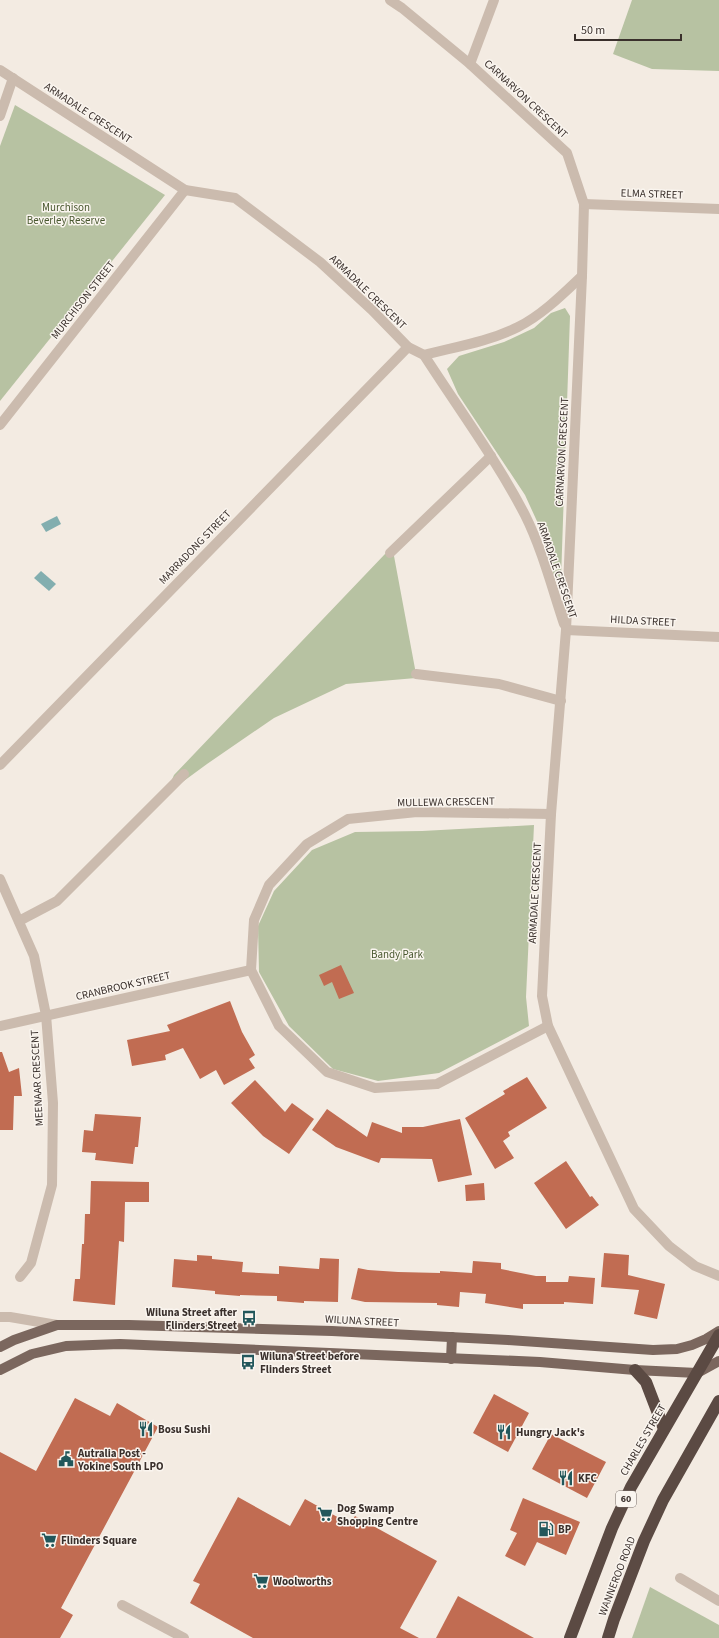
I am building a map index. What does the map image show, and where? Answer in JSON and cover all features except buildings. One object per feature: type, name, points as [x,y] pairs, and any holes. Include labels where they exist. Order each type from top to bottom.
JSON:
[{"type":"highway","name":"CHARLES STREET","points":[[581,1608],[612,1528],[631,1487],[719,1335]]},
{"type":"highway","points":[[635,1370],[646,1382],[664,1429]]},
{"type":"highway","name":"WANNEROO ROAD","points":[[608,1638],[652,1523],[663,1500],[719,1402]]},
{"type":"highway","name":"WANNEROO ROAD","points":[[570,1638],[581,1608]]},
{"type":"main road","name":"WILUNA STREET","points":[[57,1325],[137,1325],[332,1331],[653,1350],[678,1349],[692,1345],[719,1331]]},
{"type":"main road","points":[[0,1347],[14,1340],[57,1325]]},
{"type":"main road","points":[[451,1359],[452,1337]]},
{"type":"main road","points":[[0,1370],[32,1354],[66,1346],[120,1344],[540,1362],[635,1370],[697,1372],[719,1361]]},
{"type":"street","name":"CARNARVON CRESCENT","points":[[390,0],[402,8],[470,64],[567,152],[584,204],[566,630]]},
{"type":"street","points":[[470,64],[494,0]]},
{"type":"street","name":"ARMADALE CRESCENT","points":[[0,70],[185,190],[236,198],[320,262],[372,310],[408,347],[424,355],[491,456],[526,516],[566,630],[551,814],[542,996],[548,1026],[634,1209],[669,1246],[695,1266],[719,1276]]},
{"type":"street","points":[[0,116],[13,78]]},
{"type":"street","name":"MURCHISON STREET","points":[[0,425],[185,190]]},
{"type":"street","name":"ELMA STREET","points":[[584,204],[719,209]]},
{"type":"street","points":[[424,355],[476,343],[519,327],[540,313],[582,276]]},
{"type":"street","name":"MARRADONG STREET","points":[[0,765],[408,347]]},
{"type":"street","points":[[390,553],[491,456]]},
{"type":"street","name":"HILDA STREET","points":[[566,630],[719,637]]},
{"type":"street","points":[[416,674],[499,684],[561,701]]},
{"type":"street","points":[[19,921],[57,901],[184,774]]},
{"type":"street","name":"MULLEWA CRESCENT","points":[[548,1026],[437,1084],[375,1088],[327,1072],[279,1026],[251,970],[254,920],[269,885],[308,844],[348,819],[417,812],[551,814]]},
{"type":"street","name":"MEENAAR CRESCENT","points":[[0,879],[34,956],[46,1015],[53,1103],[52,1185],[31,1263],[20,1277]]},
{"type":"street","name":"CRANBROOK STREET","points":[[0,1026],[251,970]]},
{"type":"street","name":"WILUNA STREET","points":[[0,1318],[10,1317],[57,1325]]},
{"type":"street","points":[[680,1578],[719,1601]]},
{"type":"street","points":[[122,1604],[184,1638]]},
{"type":"green space","points":[[632,0],[719,0],[719,71],[652,69],[613,54]]},
{"type":"green space","name":"Murchison Beverley Reserve","points":[[15,105],[165,195],[0,401],[0,146]]},
{"type":"green space","points":[[565,308],[570,316],[561,579],[555,579],[541,530],[525,495],[458,394],[447,369],[459,356],[504,342],[534,328],[551,313]]},
{"type":"green space","points":[[390,553],[394,556],[416,678],[346,684],[274,718],[177,786],[167,791],[174,775],[385,554]]},
{"type":"green space","name":"Bandy Park","points":[[534,825],[526,997],[529,1026],[439,1073],[378,1081],[333,1069],[289,1026],[259,972],[258,926],[274,891],[312,850],[355,832],[422,831]]},
{"type":"green space","points":[[650,1587],[719,1625],[719,1638],[632,1638]]},
{"type":"water","points":[[57,516],[61,524],[46,532],[41,524]]},
{"type":"water","points":[[41,571],[56,584],[49,591],[34,578]]},
{"type":"place","name":"Wiluna Street after Flinders Street","points":[[249,1318]]},
{"type":"place","name":"Wiluna Street before Flinders Street","points":[[248,1362]]},
{"type":"place","name":"Bosu Sushi","points":[[146,1429]]},
{"type":"place","name":"Hungry Jack's","points":[[504,1432]]},
{"type":"place","name":"Autralia Post - Yokine South LPO","points":[[66,1459]]},
{"type":"place","name":"KFC","points":[[566,1478]]},
{"type":"place","name":"Dog Swamp Shopping Centre","points":[[325,1514]]},
{"type":"place","name":"BP","points":[[546,1529]]},
{"type":"place","name":"Flinders Square","points":[[49,1540]]},
{"type":"place","name":"Woolworths","points":[[261,1581]]}]
